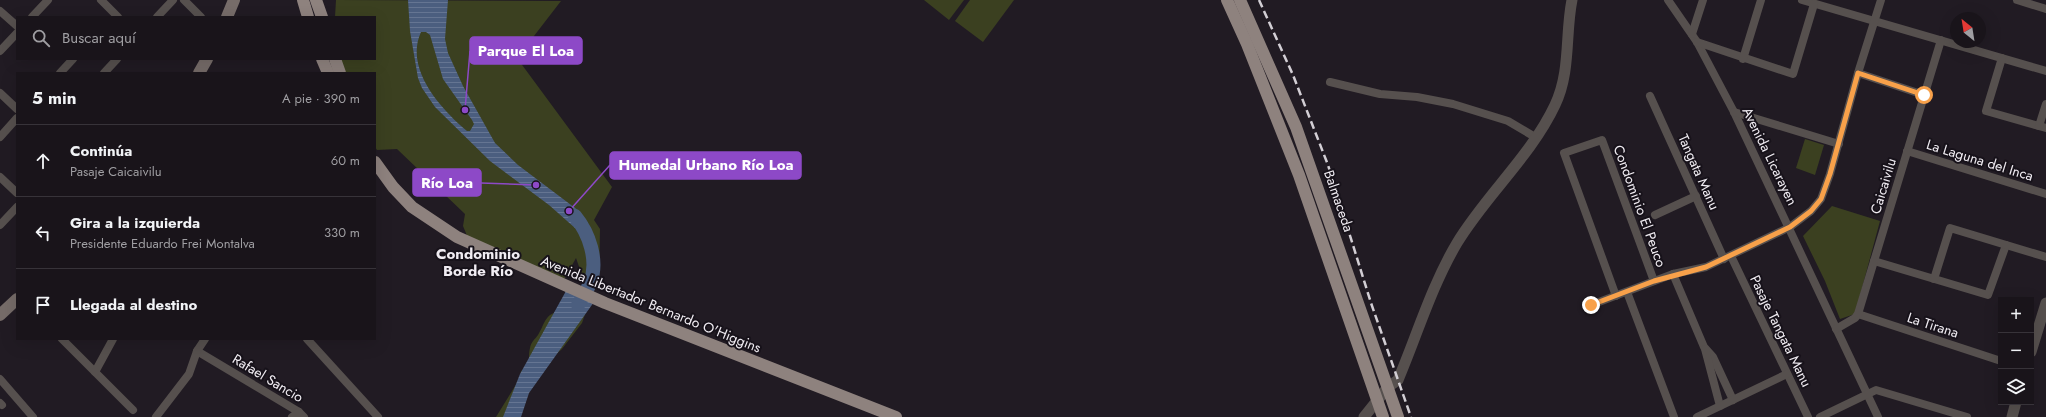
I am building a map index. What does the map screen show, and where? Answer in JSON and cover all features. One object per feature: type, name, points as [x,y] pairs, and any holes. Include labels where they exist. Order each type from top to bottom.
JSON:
[{"type":"main road","points":[[227,16],[234,0]]},
{"type":"main road","points":[[303,0],[308,16]]},
{"type":"main road","points":[[316,0],[322,16]]},
{"type":"main road","name":"Balmaceda","points":[[1227,0],[1299,175],[1383,417]]},
{"type":"main road","name":"Balmaceda","points":[[1240,0],[1296,127],[1398,417]]},
{"type":"main road","points":[[200,72],[206,60]]},
{"type":"main road","points":[[322,60],[328,72]]},
{"type":"main road","points":[[336,60],[340,72]]},
{"type":"main road","name":"Avenida Libertador Bernardo O'Higgins","points":[[376,163],[402,197],[412,207],[449,232],[553,281],[605,303],[896,417]]},
{"type":"main road","points":[[0,315],[16,300]]},
{"type":"street","points":[[33,16],[48,0]]},
{"type":"street","points":[[101,0],[114,16]]},
{"type":"street","points":[[158,16],[173,0]]},
{"type":"street","points":[[184,0],[201,16]]},
{"type":"street","points":[[1364,417],[1388,387],[1398,380],[1434,291],[1457,244],[1535,137],[1555,105],[1564,75],[1572,0]]},
{"type":"street","name":"Avenida Licarayen","points":[[1668,0],[1697,42],[1734,112],[1790,227],[1878,417]]},
{"type":"street","points":[[1692,34],[1703,0]]},
{"type":"street","points":[[1743,59],[1761,0]]},
{"type":"street","points":[[1802,0],[2046,71]]},
{"type":"street","points":[[1591,305],[1674,274],[1706,267],[1790,227],[1811,211],[1821,199],[1839,144],[1873,21],[1881,0]]},
{"type":"street","points":[[2022,1],[2046,9]]},
{"type":"street","points":[[1697,42],[1743,59],[1793,74],[1814,4]]},
{"type":"street","points":[[0,11],[16,25]]},
{"type":"street","points":[[0,51],[16,34]]},
{"type":"street","name":"Caicaivilu","points":[[1858,314],[1941,40]]},
{"type":"street","points":[[2002,58],[1986,111],[2043,127],[2046,104]]},
{"type":"street","points":[[62,72],[72,60]]},
{"type":"street","points":[[105,72],[116,60]]},
{"type":"street","points":[[1858,73],[1924,95]]},
{"type":"street","points":[[1330,82],[1380,94],[1417,97],[1453,104],[1508,121],[1535,137]]},
{"type":"street","points":[[0,93],[16,108]]},
{"type":"street","name":"Tangata Manu","points":[[1650,96],[1696,196],[1727,257]]},
{"type":"street","points":[[1734,112],[1839,144]]},
{"type":"street","points":[[0,137],[16,119]]},
{"type":"street","name":"Condominio El Peuco","points":[[1616,296],[1564,153],[1602,140],[1654,281]]},
{"type":"street","name":"La Laguna del Inca","points":[[1907,151],[2046,194]]},
{"type":"street","points":[[0,177],[16,192]]},
{"type":"street","points":[[1655,215],[1696,196]]},
{"type":"street","points":[[0,225],[16,208]]},
{"type":"street","points":[[1934,279],[1950,228],[2046,257]]},
{"type":"street","points":[[1874,261],[1988,295],[2006,245]]},
{"type":"street","name":"Pasaje Tangata Manu","points":[[1727,257],[1808,417]]},
{"type":"street","points":[[1674,274],[1704,347],[1720,406]]},
{"type":"street","points":[[1627,292],[1674,417]]},
{"type":"street","points":[[2034,342],[2046,303]]},
{"type":"street","points":[[1836,329],[1855,318],[1858,314]]},
{"type":"street","name":"La Tirana","points":[[1858,314],[1998,360]]},
{"type":"street","points":[[63,340],[133,410]]},
{"type":"street","points":[[95,372],[112,340]]},
{"type":"street","points":[[156,417],[189,374],[197,351],[204,340]]},
{"type":"street","points":[[309,340],[378,417]]},
{"type":"street","points":[[1704,347],[1712,357],[1733,400]]},
{"type":"street","name":"Rafael Sancio","points":[[197,351],[298,415]]},
{"type":"street","points":[[1697,417],[1787,374]]},
{"type":"street","points":[[0,380],[33,417]]},
{"type":"street","points":[[1820,417],[1876,390],[1945,414],[1967,417]]},
{"type":"street","points":[[2012,417],[2015,405]]},
{"type":"green space","points":[[336,0],[561,1],[517,58],[612,187],[594,220],[600,229],[599,284],[593,292],[582,323],[562,349],[536,372],[519,417],[496,417],[520,378],[521,371],[527,367],[531,344],[538,335],[546,319],[552,314],[563,311],[583,287],[584,281],[576,258],[565,278],[560,280],[468,238],[463,226],[465,214],[397,149],[377,150],[376,72],[344,72],[340,60],[376,60],[376,16],[335,16]]},
{"type":"green space","points":[[924,0],[964,0],[949,20]]},
{"type":"green space","points":[[970,0],[1014,0],[983,42],[955,21]]},
{"type":"green space","points":[[1805,139],[1824,145],[1815,175],[1796,168]]},
{"type":"green space","points":[[1832,206],[1880,221],[1855,314],[1840,319],[1825,281],[1803,236]]},
{"type":"water","points":[[408,0],[448,0],[445,39],[448,53],[463,86],[495,143],[518,165],[579,211],[588,223],[585,231],[580,231],[575,228],[549,205],[490,161],[435,107],[422,88],[418,78],[410,31]],"holes":[[[421,32],[426,32],[430,35],[443,79],[474,124],[470,131],[467,131],[446,111],[428,87],[421,74],[417,60],[417,46]]]},
{"type":"water","points":[[566,291],[594,302],[529,393],[521,417],[503,417],[520,374]]},
{"type":"waterway","points":[[575,216],[585,231],[593,257],[593,275],[586,292],[578,305]]},
{"type":"railway","points":[[1259,0],[1293,75],[1328,165],[1371,303],[1411,417]]},
{"type":"place","name":"Parque El Loa","points":[[465,110]]},
{"type":"place","name":"Río Loa","points":[[536,185]]},
{"type":"place","name":"Humedal Urbano Río Loa","points":[[569,211]]},
{"type":"district","name":"Condominio Borde Río","points":[[478,262]]},
{"type":"route","points":[[1591,305],[1674,274],[1706,267],[1790,227],[1811,211],[1821,199],[1830,174],[1858,73],[1924,95]]}]
